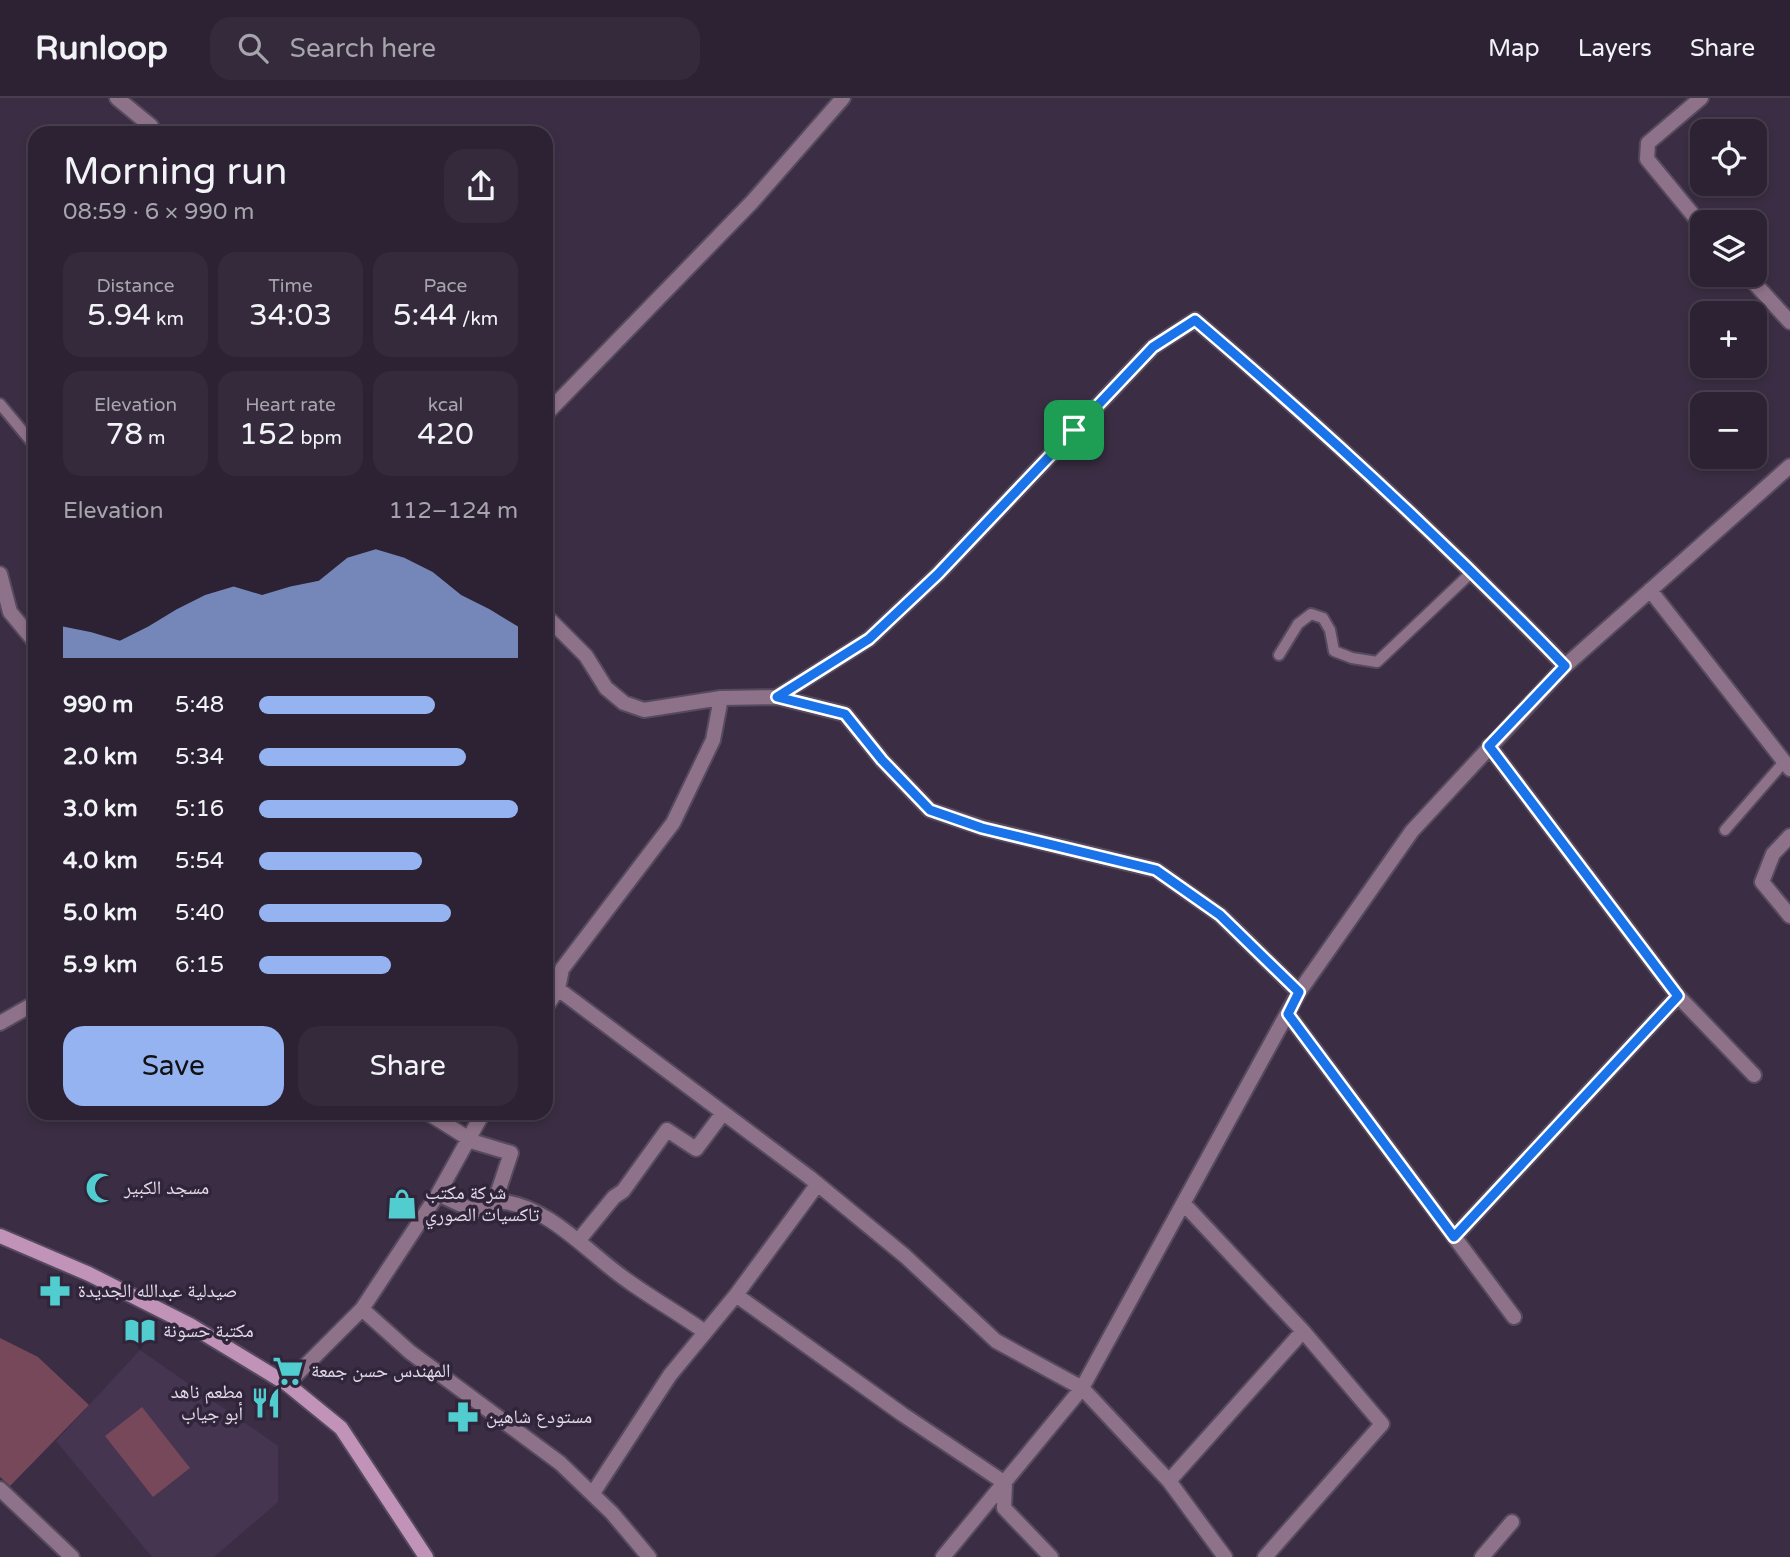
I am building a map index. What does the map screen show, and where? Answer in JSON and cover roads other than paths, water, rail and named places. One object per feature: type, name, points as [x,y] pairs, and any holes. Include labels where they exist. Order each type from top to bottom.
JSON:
[{"type":"street","points":[[117,98],[151,126]]},
{"type":"street","points":[[553,407],[752,202],[843,98]]},
{"type":"street","points":[[1690,211],[1647,159],[1648,143],[1701,98]]},
{"type":"street","points":[[1758,287],[1790,322]]},
{"type":"street","points":[[777,697],[869,639],[938,574],[1153,347],[1195,320],[1317,424],[1473,571],[1565,666]]},
{"type":"street","points":[[943,1557],[1082,1388],[1299,992],[1412,831],[1565,666],[1790,467]]},
{"type":"street","points":[[0,574],[10,612],[28,634]]},
{"type":"street","points":[[1650,590],[1787,766]]},
{"type":"street","points":[[553,623],[586,656],[606,688],[624,703],[644,710],[721,698],[777,697],[845,714],[882,760],[930,810],[982,828],[1156,870],[1220,915],[1299,992]]},
{"type":"street","points":[[553,982],[673,823],[713,740],[721,698]]},
{"type":"street","points":[[1489,746],[1678,996],[1754,1075]]},
{"type":"street","points":[[1790,836],[1773,855],[1762,881],[1790,916]]},
{"type":"street","points":[[553,985],[817,1185],[905,1256],[996,1341],[1082,1388],[1169,1481],[1225,1557]]},
{"type":"street","points":[[1454,1237],[1678,996]]},
{"type":"street","points":[[0,1023],[28,1007]]},
{"type":"street","points":[[1288,1014],[1514,1317]]},
{"type":"street","points":[[578,1241],[623,1191],[667,1130],[696,1149],[723,1113]]},
{"type":"street","points":[[439,1120],[469,1138],[511,1153],[490,1211],[470,1209],[439,1194]]},
{"type":"street","points":[[287,1384],[362,1309],[439,1194],[479,1120]]},
{"type":"street","points":[[593,1493],[652,1400],[736,1295],[817,1185]]},
{"type":"street","points":[[495,1201],[510,1202],[537,1212],[626,1280],[705,1332]]},
{"type":"street","points":[[1184,1204],[1303,1331],[1382,1424],[1265,1557]]},
{"type":"street","points":[[1,1240],[89,1274],[190,1325],[287,1384],[341,1428],[426,1557]]},
{"type":"street","points":[[736,1295],[902,1414],[1005,1483]]},
{"type":"street","points":[[362,1309],[410,1352],[560,1463],[593,1493],[649,1557]]},
{"type":"street","points":[[1169,1481],[1303,1331]]},
{"type":"street","points":[[1005,1483],[1004,1508],[1051,1557]]},
{"type":"street","points":[[0,1489],[69,1556]]},
{"type":"street","points":[[1482,1557],[1512,1522]]},
{"type":"lane","points":[[0,404],[28,438]]},
{"type":"lane","points":[[1279,655],[1298,624],[1311,614],[1323,618],[1330,630],[1334,651],[1352,658],[1377,662],[1473,571]]},
{"type":"lane","points":[[1725,830],[1787,766]]},
{"type":"place","name":"مسجد الكبير","points":[[101,1188]]},
{"type":"place","name":"شركة مكتب تاكسيات الصوري","points":[[402,1204]]},
{"type":"place","name":"صيدلية عبدالله الجديدة","points":[[55,1291]]},
{"type":"place","name":"مكتبة حسونة","points":[[140,1331]]},
{"type":"place","name":"المهندس حسن جمعة","points":[[288,1371]]},
{"type":"place","name":"مطعم ناهد أبو جياب","points":[[266,1403]]},
{"type":"place","name":"مستودع شاهين","points":[[463,1417]]}]
